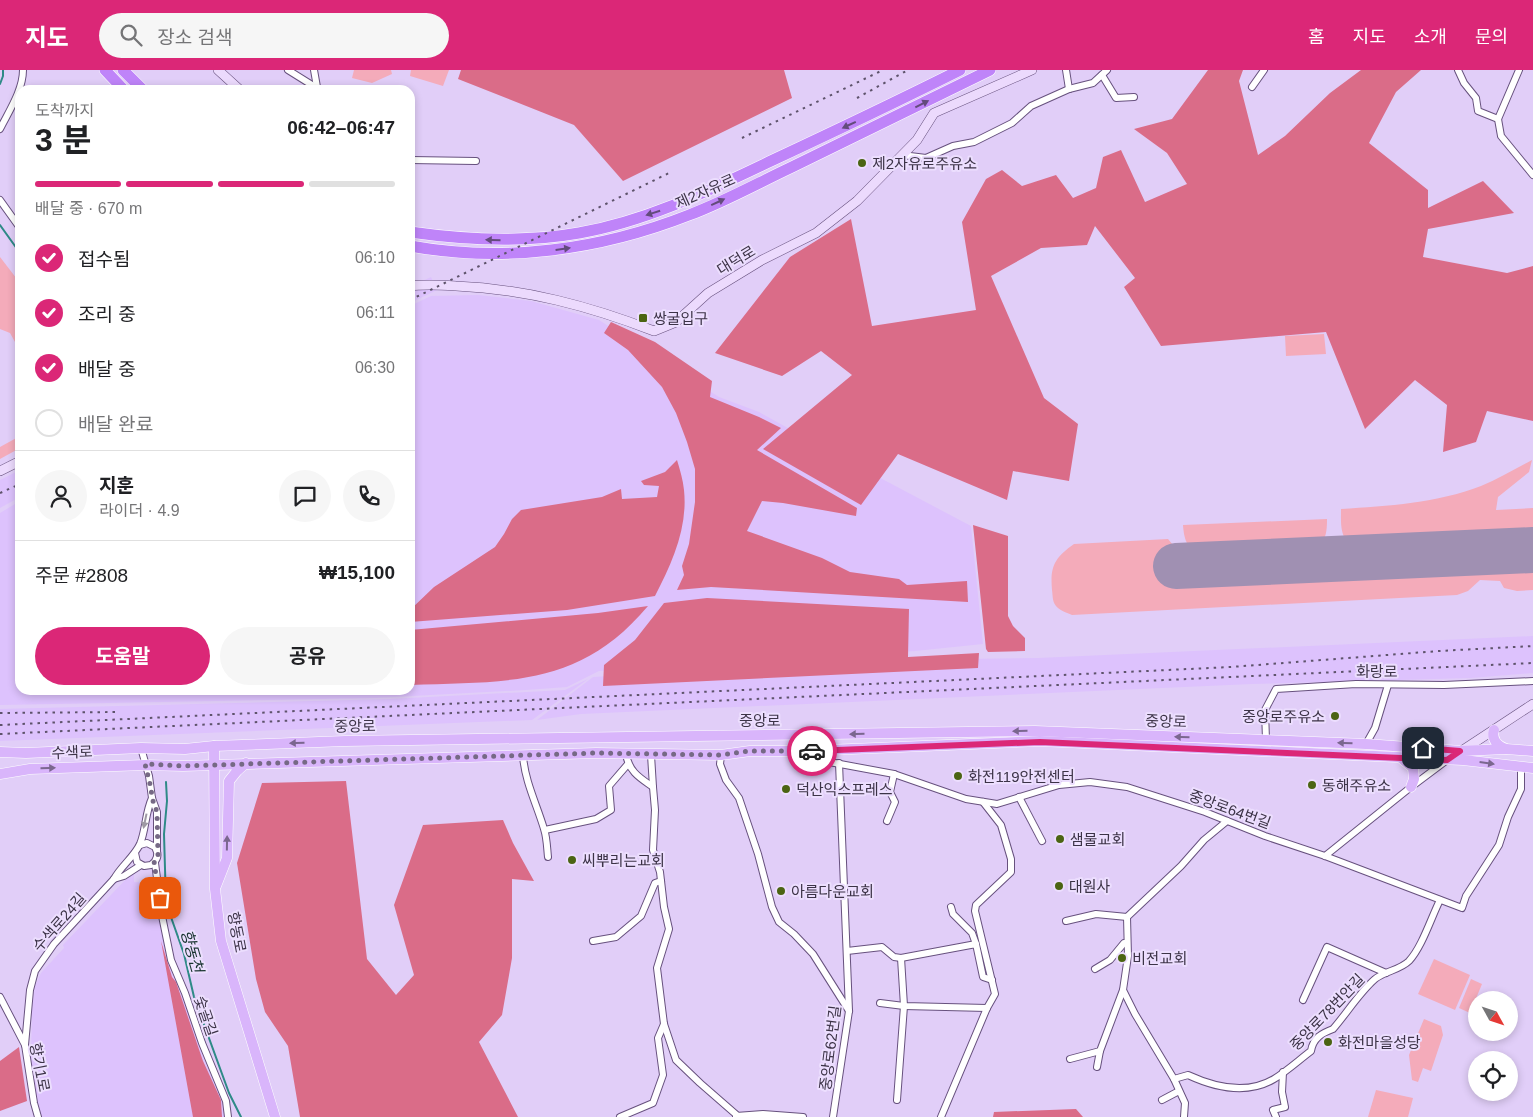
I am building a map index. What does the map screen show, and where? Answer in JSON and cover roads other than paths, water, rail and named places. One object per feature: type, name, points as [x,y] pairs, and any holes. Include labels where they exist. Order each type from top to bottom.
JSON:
[{"type":"highway","points":[[105,70],[119,85]]},
{"type":"highway","points":[[123,70],[138,85]]},
{"type":"highway","name":"제2자유로","points":[[415,233],[444,237],[506,240],[578,233],[650,215],[688,200],[893,104],[960,70]]},
{"type":"highway","name":"제2자유로","points":[[415,247],[474,253],[518,253],[560,249],[621,238],[651,229],[691,215],[878,126],[990,70]]},
{"type":"main road","points":[[1494,730],[1494,740],[1506,750]]},
{"type":"main road","name":"중앙로","points":[[141,748],[185,749],[214,746],[345,741],[1035,731],[1366,744],[1460,751],[1533,751]]},
{"type":"main road","name":"중앙로","points":[[145,764],[183,766],[596,753],[627,759],[651,755],[720,755],[750,751],[804,751],[1040,742],[1463,760],[1533,768]]},
{"type":"main road","name":"향동로","points":[[214,746],[215,890],[221,941],[275,1117]]},
{"type":"main road","name":"수색로","points":[[0,752],[26,753],[141,748]]},
{"type":"main road","points":[[1401,758],[1413,768],[1414,779],[1411,787]]},
{"type":"main road","points":[[215,890],[227,858],[229,781],[236,771],[246,763]]},
{"type":"main road","name":"수색로","points":[[0,774],[30,769],[145,764]]},
{"type":"street","points":[[20,85],[23,70]]},
{"type":"street","points":[[218,70],[234,85]]},
{"type":"street","points":[[288,70],[314,85]]},
{"type":"street","points":[[314,70],[318,85]]},
{"type":"street","name":"대덕로","points":[[415,285],[482,287],[538,295],[607,314],[654,331],[676,322],[708,293],[762,260],[816,233],[858,201],[917,140],[934,113],[1032,70]]},
{"type":"street","points":[[1066,70],[1068,89]]},
{"type":"street","points":[[1252,87],[1264,70]]},
{"type":"street","points":[[1458,70],[1464,84],[1476,98],[1478,111],[1498,119]]},
{"type":"street","points":[[1519,70],[1498,119],[1501,136],[1533,175]]},
{"type":"street","points":[[902,155],[926,158],[953,146],[974,142],[1012,123],[1031,106],[1068,89],[1093,83],[1105,72],[1116,98],[1134,96]]},
{"type":"street","points":[[0,129],[15,98]]},
{"type":"street","points":[[415,160],[476,161]]},
{"type":"street","points":[[0,200],[15,221]]},
{"type":"street","points":[[0,471],[15,464]]},
{"type":"street","name":"화랑로","points":[[1266,740],[1264,710],[1276,689],[1356,684],[1444,685],[1533,681]]},
{"type":"street","points":[[1366,744],[1375,728],[1388,684]]},
{"type":"street","points":[[1325,856],[1447,760],[1533,704]]},
{"type":"street","name":"수색로24길","points":[[114,879],[124,876],[141,865],[148,866],[157,859],[157,812],[141,748]]},
{"type":"street","name":"중앙로64번길","points":[[804,751],[824,761],[894,774],[957,796],[997,804],[1059,785],[1090,782],[1127,786],[1325,856],[1462,908],[1466,896],[1499,846],[1508,816],[1521,789],[1521,768]]},
{"type":"street","points":[[651,755],[655,810],[653,850],[661,881],[669,929],[657,968],[664,1024],[676,1060],[737,1116],[763,1114],[803,1117]]},
{"type":"street","points":[[720,755],[720,764],[726,780],[740,798],[772,907],[779,922],[794,934],[813,954],[849,1011]]},
{"type":"street","points":[[523,756],[531,793],[545,830],[548,857]]},
{"type":"street","points":[[627,759],[635,775],[654,787]]},
{"type":"street","points":[[545,830],[596,819],[611,810],[610,786],[627,759]]},
{"type":"street","name":"중앙로62번길","points":[[833,1117],[849,1011],[839,763]]},
{"type":"street","points":[[887,821],[895,802],[890,792],[894,774]]},
{"type":"street","name":"수색로24길","points":[[25,1045],[30,990],[35,970],[54,944],[114,879],[119,869],[135,853],[140,845],[147,808],[152,798]]},
{"type":"street","points":[[1019,798],[1042,841]]},
{"type":"street","points":[[941,1117],[987,1008],[995,994],[975,911],[976,905],[1011,872],[1011,859],[1001,825],[983,802]]},
{"type":"street","points":[[1066,921],[1096,914],[1127,917],[1182,866],[1204,840],[1227,821]]},
{"type":"street","points":[[140,845],[147,843],[157,850]]},
{"type":"street","points":[[135,853],[137,862],[141,865]]},
{"type":"street","name":"숯골길","points":[[154,863],[171,960],[226,1101],[228,1117]]},
{"type":"street","points":[[594,941],[616,937],[640,916],[655,883],[661,881]]},
{"type":"street","name":"중앙로78번안길","points":[[1174,1079],[1188,1075],[1206,1084],[1224,1087],[1249,1087],[1265,1083],[1283,1072],[1311,1051],[1312,1045],[1323,1032],[1333,1029],[1375,980],[1386,972],[1403,966],[1409,960],[1417,948],[1440,900]]},
{"type":"street","points":[[951,907],[954,914],[972,933],[983,977],[992,980]]},
{"type":"street","points":[[1097,1066],[1100,1051],[1123,990],[1128,956],[1127,917]]},
{"type":"street","points":[[1095,969],[1110,960],[1124,943],[1128,943]]},
{"type":"street","points":[[847,951],[882,947],[894,957],[901,958],[976,944]]},
{"type":"street","points":[[1303,1000],[1327,947],[1386,972]]},
{"type":"street","points":[[897,1100],[904,1006],[901,958]]},
{"type":"street","points":[[1123,990],[1135,1014],[1174,1079],[1185,1103],[1184,1117]]},
{"type":"street","name":"향기1로","points":[[0,997],[25,1045],[38,1117]]},
{"type":"street","points":[[880,1004],[987,1008]]},
{"type":"street","points":[[620,1117],[653,1103],[662,1075],[658,1038],[664,1024]]},
{"type":"street","points":[[1070,1059],[1100,1051]]},
{"type":"street","points":[[1276,1117],[1274,1110],[1285,1106],[1282,1092],[1283,1072]]},
{"type":"street","points":[[1162,1100],[1179,1091]]},
{"type":"waterway","points":[[0,84],[3,70]]},
{"type":"waterway","points":[[0,225],[15,246]]},
{"type":"waterway","name":"향동천","points":[[166,782],[167,801],[164,834],[166,903],[184,954],[194,997],[229,1093],[241,1117]]},
{"type":"railway","points":[[742,138],[883,70]]},
{"type":"railway","points":[[857,98],[908,70]]},
{"type":"railway","points":[[415,298],[669,173]]},
{"type":"railway","points":[[0,493],[15,486]]},
{"type":"railway","points":[[0,725],[1231,667],[1439,651],[1533,646]]},
{"type":"railway","points":[[0,734],[1533,663]]},
{"type":"railway","points":[[0,713],[120,712]]},
{"type":"place","name":"제2자유로주유소","points":[[862,163]]},
{"type":"place","name":"쌍굴입구","points":[[643,318]]},
{"type":"place","name":"중앙로주유소","points":[[1335,716]]},
{"type":"place","name":"화전119안전센터","points":[[958,776]]},
{"type":"place","name":"동해주유소","points":[[1312,785]]},
{"type":"place","name":"덕산익스프레스","points":[[786,789]]},
{"type":"place","name":"샘물교회","points":[[1060,839]]},
{"type":"place","name":"씨뿌리는교회","points":[[572,860]]},
{"type":"place","name":"대원사","points":[[1059,886]]},
{"type":"place","name":"아름다운교회","points":[[781,891]]},
{"type":"place","name":"비전교회","points":[[1122,958]]},
{"type":"place","name":"화전마을성당","points":[[1328,1042]]}]
